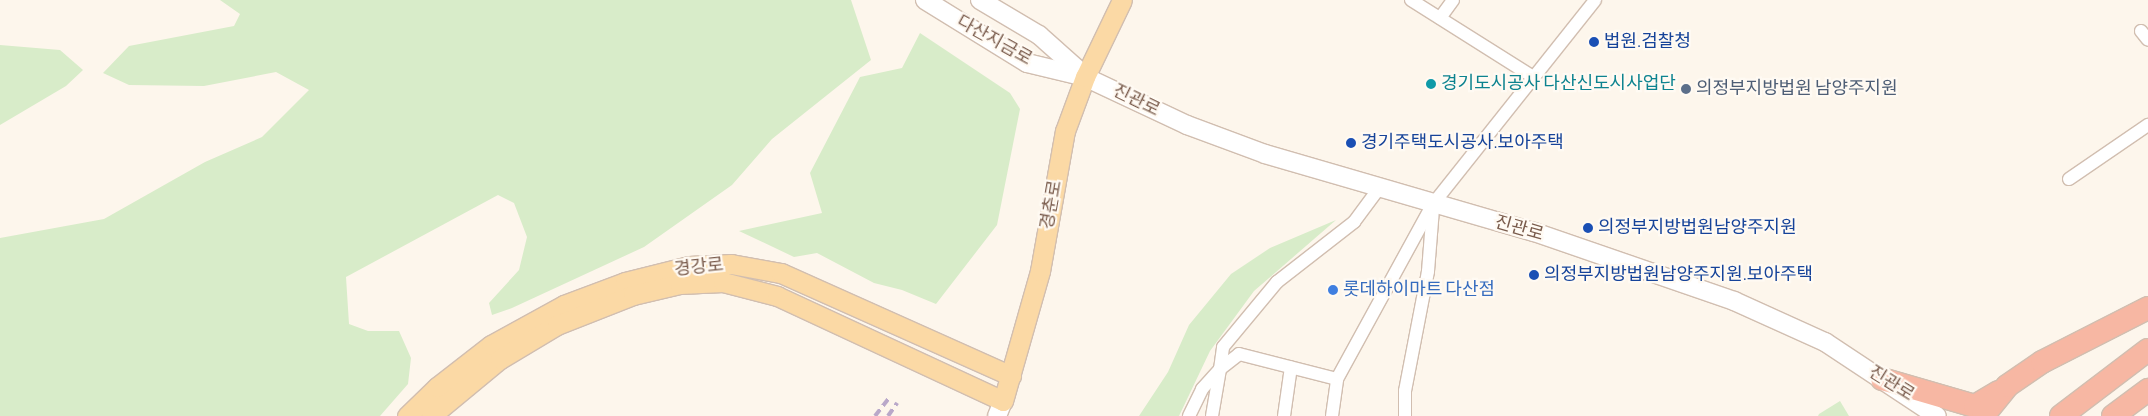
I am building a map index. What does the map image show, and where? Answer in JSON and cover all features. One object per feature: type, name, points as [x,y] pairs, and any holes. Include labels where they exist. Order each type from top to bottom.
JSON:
[{"type":"highway","points":[[1882,378],[1975,406],[2042,362],[2148,308]]},
{"type":"highway","points":[[2061,416],[2148,350]]},
{"type":"highway","points":[[1983,416],[2007,386]]},
{"type":"highway","points":[[2113,416],[2148,390]]},
{"type":"main road","name":"다산지금로","points":[[925,0],[1027,64],[1085,77]]},
{"type":"main road","name":"다산지금로","points":[[980,0],[1039,34],[1085,77]]},
{"type":"main road","name":"경춘로","points":[[1000,409],[1040,271],[1065,131],[1085,77],[1122,0]]},
{"type":"main road","name":"진관로","points":[[1085,77],[1186,125],[1265,154],[1534,232],[1734,301],[1825,342],[1937,416]]},
{"type":"main road","name":"경강로","points":[[407,416],[437,387],[491,344],[564,304],[625,282],[688,266],[731,264],[781,272],[1011,376]]},
{"type":"main road","name":"경강로","points":[[431,416],[500,359],[557,325],[633,295],[680,284],[723,282],[777,296],[1000,409]]},
{"type":"street","points":[[1411,0],[1535,78]]},
{"type":"street","points":[[1440,18],[1453,0]]},
{"type":"street","points":[[1332,416],[1337,379],[1433,204],[1535,78],[1595,0]]},
{"type":"street","points":[[2069,179],[2148,125]]},
{"type":"street","points":[[1212,416],[1223,347],[1277,282],[1354,222],[1380,187]]},
{"type":"street","points":[[1406,416],[1405,391],[1428,270],[1433,204]]},
{"type":"street","points":[[1188,416],[1202,389],[1220,369],[1239,354],[1337,379]]},
{"type":"street","points":[[1284,416],[1291,367]]},
{"type":"green space","points":[[220,0],[851,0],[871,60],[772,139],[732,185],[644,247],[512,308],[492,315],[489,303],[519,270],[527,237],[514,203],[498,195],[346,277],[349,324],[368,331],[399,331],[411,358],[408,384],[380,416],[0,416],[0,238],[104,219],[205,162],[262,137],[309,90],[276,72],[204,86],[129,85],[103,73],[129,46],[234,26],[240,14]]},
{"type":"green space","points":[[920,33],[1010,93],[1020,109],[997,225],[936,304],[902,290],[874,283],[817,253],[794,257],[739,231],[822,213],[810,173],[860,77],[902,68]]},
{"type":"green space","points":[[0,45],[60,50],[83,70],[66,86],[0,125]]},
{"type":"green space","points":[[1336,220],[1254,291],[1210,351],[1179,416],[1139,416],[1168,372],[1189,325],[1231,274],[1270,248]]},
{"type":"green space","points":[[1840,401],[1849,416],[1818,416],[1819,414]]},
{"type":"railway","points":[[875,416],[890,397]]},
{"type":"railway","points":[[888,416],[897,403]]},
{"type":"place","name":"법원.검찰청","points":[[1594,42]]},
{"type":"place","name":"경기도시공사 다산신도시사업단","points":[[1431,84]]},
{"type":"place","name":"의정부지방법원 남양주지원","points":[[1686,89]]},
{"type":"place","name":"경기주택도시공사.보아주택","points":[[1351,143]]},
{"type":"place","name":"의정부지방법원남양주지원","points":[[1588,228]]},
{"type":"place","name":"의정부지방법원남양주지원.보아주택","points":[[1534,275]]},
{"type":"place","name":"롯데하이마트 다산점","points":[[1333,290]]}]
